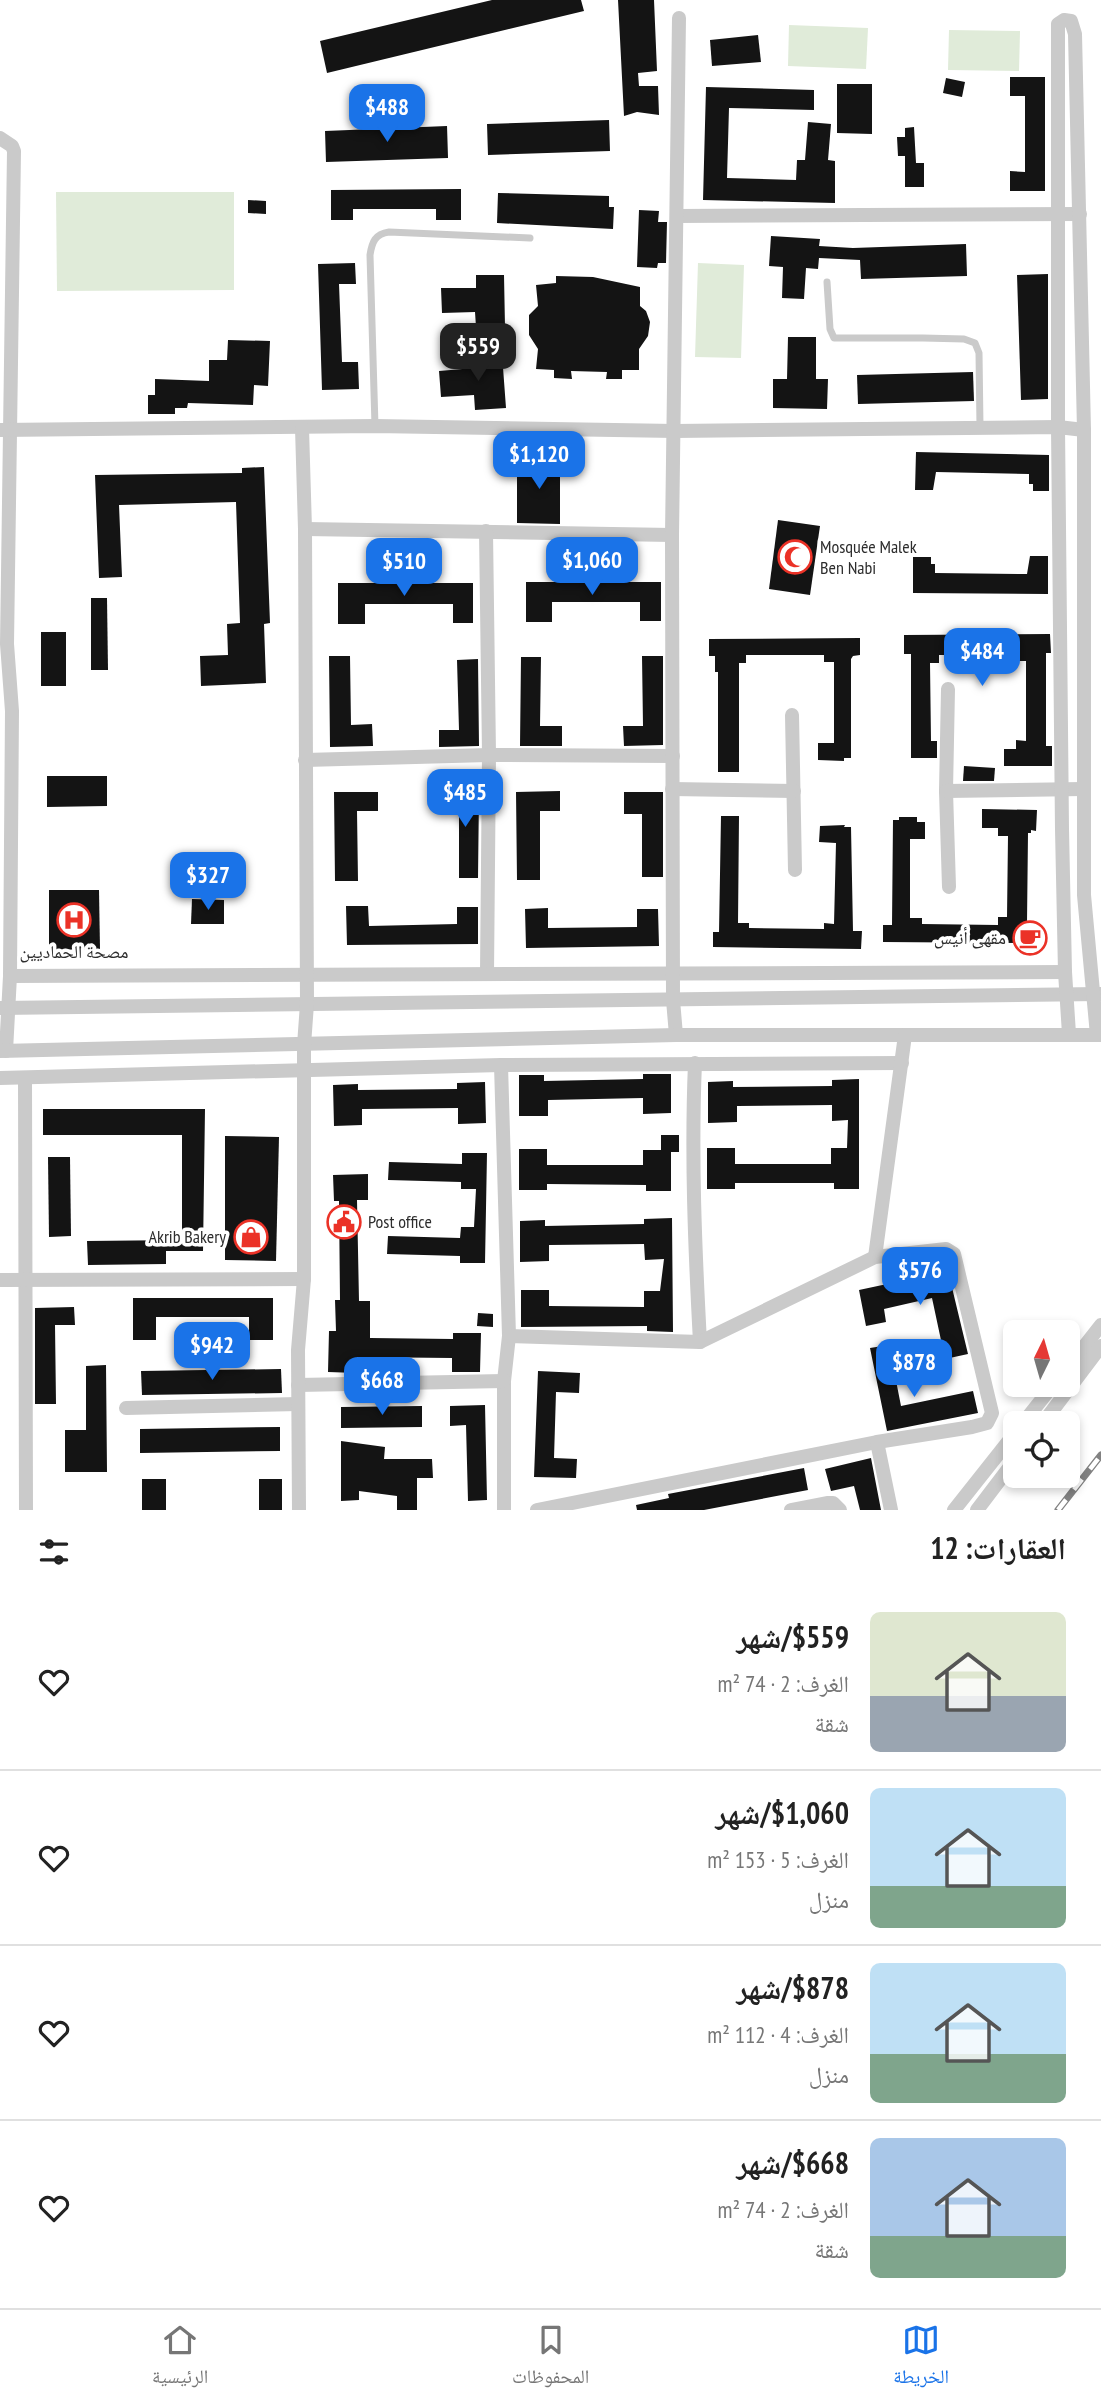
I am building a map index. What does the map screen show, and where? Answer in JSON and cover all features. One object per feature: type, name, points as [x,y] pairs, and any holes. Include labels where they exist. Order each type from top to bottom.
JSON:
[{"type":"street","points":[[676,1035],[673,1000],[672,535],[679,18]]},
{"type":"street","points":[[0,138],[12,146],[14,151],[5,430],[10,976],[4,1008],[3,1051],[676,1035],[1099,1035],[1097,994],[1084,895],[1084,430],[1075,34],[1071,21],[1064,20],[1059,24],[1058,427],[1065,972],[1069,1034]]},
{"type":"street","points":[[677,216],[1080,214]]},
{"type":"street","points":[[5,430],[375,426],[675,431],[980,427],[1058,427],[1084,430]]},
{"type":"street","points":[[299,1510],[298,1350],[304,1279],[304,1045],[307,1004],[305,529],[302,428]]},
{"type":"street","points":[[305,529],[672,535]]},
{"type":"street","points":[[1060,530],[1084,530]]},
{"type":"street","points":[[486,531],[489,755],[487,973]]},
{"type":"street","points":[[948,689],[946,791],[949,887]]},
{"type":"street","points":[[792,715],[795,870]]},
{"type":"street","points":[[305,760],[489,755],[673,756]]},
{"type":"street","points":[[672,789],[794,791]]},
{"type":"street","points":[[946,791],[1083,789]]},
{"type":"street","points":[[10,976],[1065,972]]},
{"type":"street","points":[[4,1008],[1097,994]]},
{"type":"street","points":[[875,1257],[905,1035]]},
{"type":"street","points":[[695,1063],[693,1208],[700,1342]]},
{"type":"street","points":[[0,1078],[501,1065],[902,1063]]},
{"type":"street","points":[[501,1065],[509,1336],[504,1381],[504,1510]]},
{"type":"street","points":[[25,1077],[26,1510]]},
{"type":"street","points":[[509,1336],[700,1342],[875,1257],[946,1249],[954,1254],[992,1413],[987,1423],[972,1427],[877,1442],[537,1510]]},
{"type":"street","points":[[0,1280],[304,1279]]},
{"type":"street","points":[[1080,1352],[1101,1325]]},
{"type":"street","points":[[1052,1411],[1101,1346]]},
{"type":"street","points":[[298,1385],[504,1381]]},
{"type":"street","points":[[1033,1411],[1044,1397]]},
{"type":"street","points":[[126,1408],[298,1404]]},
{"type":"street","points":[[877,1442],[891,1510]]},
{"type":"street","points":[[954,1510],[1003,1448]]},
{"type":"street","points":[[977,1510],[1003,1476]]},
{"type":"street","points":[[791,1510],[827,1503],[833,1503],[840,1510]]},
{"type":"lane","points":[[375,426],[370,255],[374,240],[382,233],[389,232],[530,238]]},
{"type":"lane","points":[[827,282],[830,329],[834,338],[964,339],[975,343],[979,353],[980,427]]},
{"type":"green space","points":[[789,25],[868,28],[866,69],[788,66]]},
{"type":"green space","points":[[949,30],[1020,31],[1019,71],[948,70]]},
{"type":"green space","points":[[56,192],[234,192],[234,290],[57,291]]},
{"type":"green space","points":[[698,263],[744,265],[741,358],[695,357]]},
{"type":"building","points":[[492,0],[581,0],[584,11],[327,73],[320,41]]},
{"type":"building","points":[[618,0],[654,0],[657,71],[638,73],[639,86],[658,86],[659,115],[637,112],[624,116]]},
{"type":"building","points":[[758,35],[761,62],[712,66],[710,40]]},
{"type":"building","points":[[1010,77],[1045,77],[1045,191],[1010,191],[1010,171],[1025,172],[1025,96],[1010,96]]},
{"type":"building","points":[[946,78],[965,82],[962,97],[943,93]]},
{"type":"building","points":[[837,84],[872,84],[872,134],[837,133]]},
{"type":"building","points":[[706,87],[814,90],[814,110],[729,108],[727,178],[796,180],[797,160],[805,160],[808,122],[831,124],[828,160],[835,161],[835,203],[703,200]]},
{"type":"building","points":[[609,120],[610,151],[488,155],[487,124]]},
{"type":"building","points":[[447,126],[448,158],[326,162],[325,131]]},
{"type":"building","points":[[914,127],[916,163],[924,163],[924,187],[905,187],[905,156],[898,156],[897,137],[905,137],[905,128]]},
{"type":"building","points":[[461,189],[461,220],[436,220],[436,209],[353,209],[353,220],[331,220],[331,190]]},
{"type":"building","points":[[498,193],[609,196],[609,207],[614,207],[613,229],[497,223]]},
{"type":"building","points":[[248,200],[266,201],[266,214],[248,213]]},
{"type":"building","points":[[639,210],[659,211],[658,222],[667,222],[666,263],[658,263],[657,268],[637,267]]},
{"type":"building","points":[[771,236],[820,239],[819,246],[853,248],[966,244],[967,276],[861,279],[860,260],[819,258],[818,269],[806,268],[804,299],[782,298],[783,267],[769,266]]},
{"type":"building","points":[[355,263],[356,284],[339,284],[342,362],[358,362],[359,389],[322,390],[318,264]]},
{"type":"building","points":[[1048,274],[1048,399],[1021,400],[1017,275]]},
{"type":"building","points":[[476,275],[504,275],[505,327],[476,327],[475,312],[442,313],[441,288],[476,288]]},
{"type":"building","points":[[556,276],[593,277],[640,287],[640,306],[646,311],[650,322],[648,336],[639,349],[639,370],[622,370],[622,379],[606,379],[607,372],[571,371],[572,379],[554,378],[554,370],[536,369],[538,349],[529,335],[529,315],[538,306],[536,285],[556,283]]},
{"type":"building","points":[[788,337],[816,337],[816,379],[828,379],[827,409],[773,408],[773,379],[787,379]]},
{"type":"building","points":[[228,340],[270,341],[268,386],[254,385],[253,405],[188,403],[187,408],[175,408],[175,414],[148,414],[148,395],[155,395],[155,379],[209,381],[209,360],[227,360]]},
{"type":"building","points":[[502,354],[506,408],[475,410],[474,395],[441,397],[439,371],[474,368],[474,356]]},
{"type":"building","points":[[973,372],[974,401],[858,404],[857,375]]},
{"type":"building","points":[[916,452],[1049,455],[1049,491],[1033,491],[1033,484],[1029,484],[1029,474],[936,472],[933,490],[915,490]]},
{"type":"building","points":[[517,459],[560,459],[560,524],[517,523]]},
{"type":"building","points":[[264,467],[270,623],[264,624],[266,683],[201,686],[200,656],[228,655],[227,624],[240,623],[236,502],[119,505],[122,577],[99,578],[95,475],[242,473],[242,468]]},
{"type":"building","name":"Mosquée Malek Ben Nabi","points":[[778,520],[820,526],[810,595],[769,589]]},
{"type":"building","points":[[1030,556],[1048,556],[1048,594],[913,593],[913,557],[931,557],[931,564],[935,564],[935,573],[1027,574]]},
{"type":"building","points":[[526,582],[661,582],[661,621],[640,621],[640,602],[552,602],[552,622],[526,622]]},
{"type":"building","points":[[338,583],[473,583],[473,623],[453,623],[453,604],[365,604],[365,624],[338,624]]},
{"type":"building","points":[[91,598],[107,598],[108,670],[91,670]]},
{"type":"building","points":[[41,632],[66,632],[66,686],[41,686]]},
{"type":"building","points":[[1050,634],[1051,653],[1046,653],[1046,746],[1052,746],[1052,766],[1004,766],[1004,749],[1016,749],[1016,740],[1026,741],[1026,661],[1016,661],[1016,655],[939,655],[939,663],[930,663],[931,741],[937,741],[937,758],[911,758],[911,654],[904,654],[904,635]]},
{"type":"building","points":[[860,638],[860,655],[851,659],[851,758],[844,758],[844,761],[818,760],[818,743],[834,743],[834,662],[824,662],[824,655],[746,655],[746,663],[739,663],[739,772],[718,772],[718,672],[715,672],[715,656],[709,656],[709,639]]},
{"type":"building","points":[[329,656],[350,656],[351,725],[372,724],[373,746],[330,747]]},
{"type":"building","points":[[642,656],[663,656],[663,745],[624,746],[623,726],[643,726]]},
{"type":"building","points":[[521,657],[541,657],[540,726],[562,726],[562,746],[520,746]]},
{"type":"building","points":[[478,659],[479,746],[439,747],[439,730],[459,730],[457,660]]},
{"type":"building","points":[[964,766],[995,768],[994,781],[963,781]]},
{"type":"building","points":[[47,776],[107,776],[107,806],[47,807]]},
{"type":"building","points":[[560,791],[560,811],[540,811],[540,880],[517,880],[516,792]]},
{"type":"building","points":[[334,792],[378,792],[378,811],[357,811],[358,881],[335,881]]},
{"type":"building","points":[[624,792],[663,792],[663,877],[642,877],[642,814],[624,814]]},
{"type":"building","points":[[441,793],[479,793],[478,878],[459,878],[459,815],[441,815]]},
{"type":"building","points":[[982,809],[1037,810],[1036,831],[1031,830],[1031,833],[1028,833],[1027,922],[1035,927],[1036,940],[1033,943],[883,942],[883,925],[892,925],[893,820],[899,820],[899,817],[917,817],[917,822],[925,822],[925,839],[910,839],[910,918],[922,918],[922,924],[998,925],[998,917],[1007,917],[1008,836],[998,836],[998,828],[982,828]]},
{"type":"building","points":[[721,816],[739,816],[738,923],[749,923],[749,928],[824,929],[824,923],[834,924],[836,843],[819,842],[820,826],[851,827],[853,931],[862,931],[861,949],[713,947],[713,932],[719,932]]},
{"type":"building","name":"مصحة الحماديين","points":[[49,890],[99,890],[100,949],[49,950]]},
{"type":"building","points":[[192,899],[224,900],[224,924],[191,924]]},
{"type":"building","points":[[346,906],[368,906],[369,926],[457,924],[457,907],[478,907],[478,944],[347,945]]},
{"type":"building","points":[[548,908],[548,928],[637,927],[637,909],[658,909],[659,946],[526,948],[525,909]]},
{"type":"building","points":[[643,1074],[671,1074],[671,1113],[643,1114],[643,1098],[548,1100],[548,1116],[519,1116],[519,1075],[544,1075],[544,1081],[643,1079]]},
{"type":"building","points":[[859,1079],[859,1189],[834,1189],[834,1183],[735,1183],[735,1189],[707,1189],[707,1148],[735,1148],[735,1164],[831,1164],[831,1148],[847,1148],[848,1120],[832,1121],[832,1105],[737,1106],[737,1122],[708,1123],[708,1082],[733,1081],[733,1087],[832,1086],[832,1080]]},
{"type":"building","points":[[485,1082],[486,1123],[458,1124],[458,1108],[362,1109],[362,1125],[334,1126],[333,1085],[358,1084],[358,1090],[457,1089],[457,1083]]},
{"type":"building","points":[[43,1109],[205,1109],[203,1251],[166,1251],[166,1264],[88,1265],[87,1241],[182,1240],[182,1135],[43,1135]]},
{"type":"building","points":[[661,1135],[679,1135],[679,1152],[671,1152],[671,1191],[646,1191],[646,1185],[547,1184],[547,1190],[519,1190],[519,1149],[547,1149],[547,1165],[643,1165],[643,1150],[661,1150]]},
{"type":"building","points":[[225,1136],[279,1137],[276,1261],[225,1260]]},
{"type":"building","points":[[462,1153],[487,1153],[485,1263],[460,1263],[460,1256],[387,1254],[388,1236],[460,1238],[461,1227],[474,1227],[476,1189],[461,1189],[461,1182],[388,1180],[389,1162],[462,1164]]},
{"type":"building","points":[[48,1157],[70,1157],[71,1236],[49,1237]]},
{"type":"building","points":[[368,1174],[368,1200],[357,1200],[359,1301],[370,1301],[370,1338],[453,1339],[453,1333],[481,1333],[480,1372],[452,1372],[452,1358],[357,1357],[357,1373],[328,1372],[329,1331],[336,1331],[335,1300],[340,1300],[339,1201],[334,1201],[333,1175]]},
{"type":"building","points":[[672,1218],[673,1332],[647,1331],[647,1326],[521,1327],[521,1290],[549,1290],[549,1306],[644,1307],[644,1291],[660,1291],[664,1259],[645,1260],[644,1244],[549,1245],[549,1261],[520,1262],[520,1221],[545,1220],[545,1226],[644,1224],[644,1219]]},
{"type":"building","points":[[948,1271],[968,1354],[945,1359],[932,1298],[884,1309],[886,1322],[866,1326],[859,1290]]},
{"type":"building","points":[[133,1298],[273,1298],[273,1340],[249,1340],[249,1317],[156,1317],[156,1340],[133,1340]]},
{"type":"building","points":[[74,1307],[75,1325],[55,1325],[56,1404],[35,1404],[35,1308]]},
{"type":"building","points":[[478,1313],[493,1314],[493,1327],[477,1326]]},
{"type":"building","points":[[889,1345],[901,1406],[973,1391],[978,1413],[887,1431],[870,1348]]},
{"type":"building","points":[[106,1365],[107,1472],[65,1472],[65,1430],[86,1430],[86,1366]]},
{"type":"building","points":[[281,1369],[282,1393],[142,1395],[141,1371]]},
{"type":"building","points":[[538,1371],[580,1373],[579,1393],[556,1392],[554,1458],[577,1459],[576,1478],[534,1477]]},
{"type":"building","points":[[485,1405],[487,1500],[468,1501],[466,1425],[450,1426],[450,1406]]},
{"type":"building","points":[[422,1406],[422,1427],[341,1428],[341,1407]]},
{"type":"building","points":[[280,1427],[280,1451],[140,1453],[140,1429]]},
{"type":"building","points":[[341,1441],[385,1447],[384,1459],[432,1459],[433,1478],[417,1478],[417,1510],[397,1510],[397,1496],[359,1491],[359,1500],[341,1501]]},
{"type":"building","points":[[871,1458],[881,1510],[860,1510],[854,1486],[831,1491],[825,1469]]},
{"type":"building","points":[[804,1468],[808,1490],[704,1510],[637,1510],[636,1505],[669,1498],[668,1494]]},
{"type":"building","points":[[142,1479],[166,1479],[166,1510],[142,1510]]},
{"type":"building","points":[[259,1479],[282,1479],[282,1510],[259,1510]]},
{"type":"railway","points":[[1058,1510],[1101,1455]]},
{"type":"place","name":"Mosquée Malek Ben Nabi","points":[[795,557]]},
{"type":"place","name":"مصحة الحماديين","points":[[74,920]]},
{"type":"place","name":"مقهى أنيس","points":[[1030,938]]},
{"type":"place","name":"Post office","points":[[344,1222]]},
{"type":"place","name":"Akrib Bakery","points":[[251,1237]]}]
